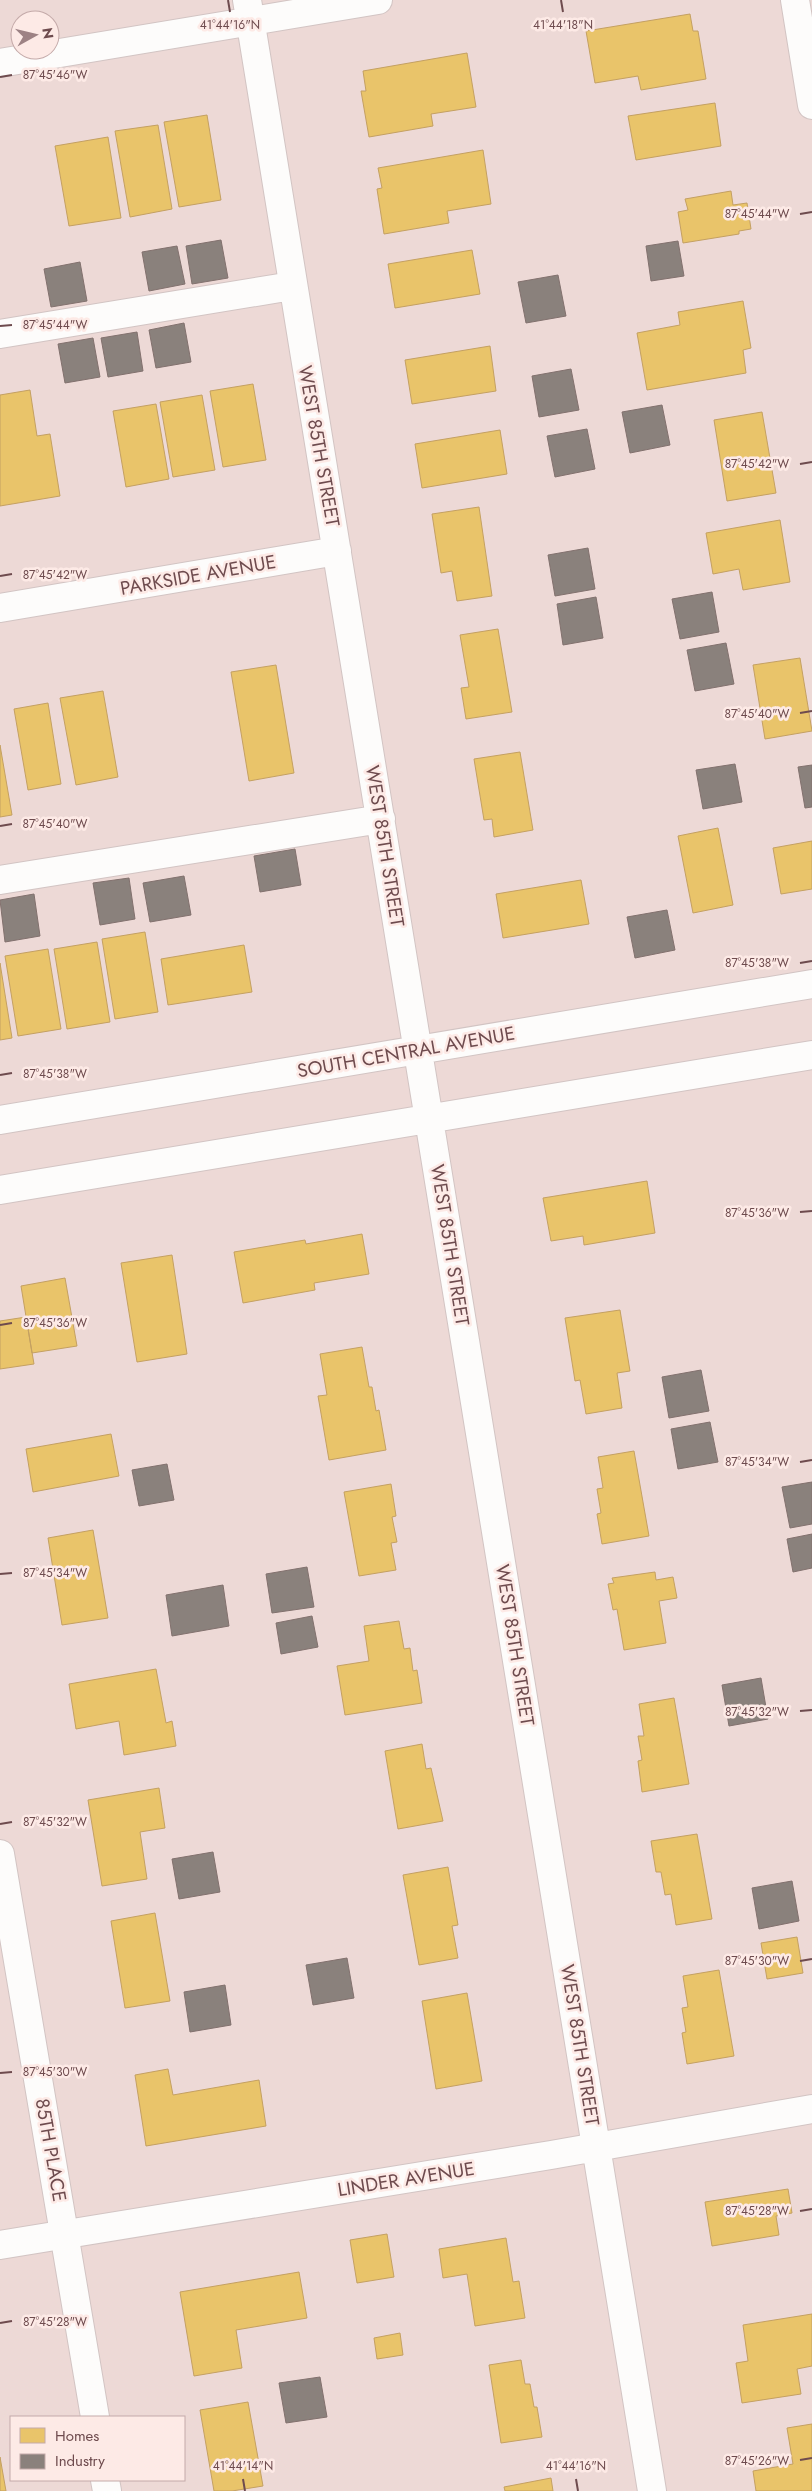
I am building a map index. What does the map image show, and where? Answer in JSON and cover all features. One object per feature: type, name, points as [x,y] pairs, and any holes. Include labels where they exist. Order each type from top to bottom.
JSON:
[{"type":"street","points":[[0,63],[248,10],[378,0]]},
{"type":"street","points":[[796,0],[812,105]]},
{"type":"street","name":"WEST 85TH STREET","points":[[248,10],[430,1118],[652,2491]]},
{"type":"street","points":[[0,334],[292,286]]},
{"type":"street","name":"PARKSIDE AVENUE","points":[[0,608],[337,551]]},
{"type":"street","points":[[0,880],[381,819]]},
{"type":"street","name":"SOUTH CENTRAL AVENUE","points":[[0,1120],[812,984]]},
{"type":"street","points":[[0,1190],[812,1055]]},
{"type":"street","name":"85TH PLACE","points":[[0,1854],[66,2234],[95,2416]]},
{"type":"street","name":"LINDER AVENUE","points":[[0,2245],[597,2147],[812,2109]]},
{"type":"shaded area","points":[[0,0],[812,0],[812,2491],[0,2491]]},
{"type":"building: Homes","points":[[690,14],[693,31],[698,31],[706,79],[641,90],[638,76],[595,83],[586,31]]},
{"type":"building: Homes","points":[[467,53],[476,107],[431,114],[433,126],[369,137],[361,91],[366,91],[363,71]]},
{"type":"building: Homes","points":[[715,103],[721,146],[636,160],[628,116]]},
{"type":"building: Homes","points":[[207,115],[221,200],[179,207],[164,122]]},
{"type":"building: Homes","points":[[158,125],[172,209],[130,217],[115,131]]},
{"type":"building: Homes","points":[[108,137],[121,218],[69,226],[55,146]]},
{"type":"building: Homes","points":[[483,150],[491,204],[447,211],[449,223],[384,234],[377,189],[382,188],[378,168]]},
{"type":"building: Homes","points":[[731,191],[733,205],[747,203],[751,229],[739,231],[739,234],[683,243],[678,212],[688,210],[685,199]]},
{"type":"building: Homes","points":[[472,250],[480,294],[395,308],[388,264]]},
{"type":"building: Homes","points":[[743,301],[751,348],[743,350],[746,373],[647,390],[637,333],[680,325],[678,312]]},
{"type":"building: Homes","points":[[490,346],[496,391],[412,404],[405,360]]},
{"type":"building: Homes","points":[[253,384],[266,460],[223,467],[210,391]]},
{"type":"building: Homes","points":[[30,390],[37,436],[50,434],[60,496],[0,506],[0,395]]},
{"type":"building: Homes","points":[[202,395],[215,470],[173,477],[160,402]]},
{"type":"building: Homes","points":[[156,404],[169,479],[126,487],[113,411]]},
{"type":"building: Homes","points":[[762,412],[776,493],[727,501],[714,420]]},
{"type":"building: Homes","points":[[500,430],[507,474],[422,488],[415,444]]},
{"type":"building: Homes","points":[[479,507],[492,596],[457,601],[452,571],[441,573],[432,514]]},
{"type":"building: Homes","points":[[780,520],[790,582],[743,590],[739,569],[713,574],[706,533]]},
{"type":"building: Homes","points":[[498,629],[512,712],[466,719],[461,688],[469,687],[460,635]]},
{"type":"building: Homes","points":[[800,658],[812,731],[765,739],[753,665]]},
{"type":"building: Homes","points":[[276,665],[294,773],[249,781],[231,672]]},
{"type":"building: Homes","points":[[103,691],[118,777],[76,785],[60,698]]},
{"type":"building: Homes","points":[[48,703],[61,784],[28,790],[14,709]]},
{"type":"building: Homes","points":[[0,745],[12,815],[0,817]]},
{"type":"building: Homes","points":[[520,752],[533,830],[494,837],[492,819],[484,820],[474,759]]},
{"type":"building: Homes","points":[[718,828],[733,905],[693,913],[678,836]]},
{"type":"building: Homes","points":[[812,841],[812,889],[781,894],[773,848]]},
{"type":"building: Homes","points":[[581,880],[589,924],[503,938],[496,894]]},
{"type":"building: Homes","points":[[145,932],[158,1012],[115,1019],[102,939]]},
{"type":"building: Homes","points":[[97,942],[110,1022],[67,1029],[54,949]]},
{"type":"building: Homes","points":[[244,945],[252,992],[168,1005],[161,959]]},
{"type":"building: Homes","points":[[48,949],[61,1029],[18,1036],[5,956]]},
{"type":"building: Homes","points":[[0,963],[12,1038],[0,1040]]},
{"type":"building: Homes","points":[[647,1181],[655,1233],[584,1245],[583,1236],[551,1241],[543,1198]]},
{"type":"building: Homes","points":[[362,1234],[369,1274],[314,1283],[315,1290],[243,1303],[234,1252],[305,1240],[306,1244]]},
{"type":"building: Homes","points":[[172,1255],[187,1354],[137,1362],[121,1263]]},
{"type":"building: Homes","points":[[65,1278],[77,1346],[32,1353],[21,1286]]},
{"type":"building: Homes","points":[[620,1310],[630,1371],[617,1373],[622,1408],[586,1414],[580,1380],[575,1381],[565,1318]]},
{"type":"building: Homes","points":[[26,1317],[34,1364],[0,1369],[0,1321]]},
{"type":"building: Homes","points":[[362,1347],[369,1387],[372,1387],[376,1411],[379,1410],[386,1450],[329,1460],[318,1396],[327,1395],[320,1354]]},
{"type":"building: Homes","points":[[111,1434],[119,1476],[33,1492],[26,1449]]},
{"type":"building: Homes","points":[[634,1451],[649,1536],[602,1544],[597,1514],[601,1513],[597,1489],[603,1488],[598,1457]]},
{"type":"building: Homes","points":[[391,1484],[396,1516],[392,1517],[397,1542],[391,1543],[396,1570],[359,1576],[344,1492]]},
{"type":"building: Homes","points":[[93,1530],[108,1618],[62,1625],[48,1538]]},
{"type":"building: Homes","points":[[655,1572],[656,1580],[673,1577],[677,1598],[659,1601],[666,1643],[624,1650],[617,1609],[613,1610],[608,1584],[614,1583],[612,1578]]},
{"type":"building: Homes","points":[[399,1621],[404,1649],[410,1648],[413,1671],[417,1670],[422,1703],[345,1715],[337,1666],[369,1661],[364,1626]]},
{"type":"building: Homes","points":[[156,1669],[166,1723],[172,1721],[176,1746],[124,1755],[119,1721],[76,1729],[69,1684]]},
{"type":"building: Homes","points":[[674,1698],[689,1784],[642,1792],[638,1761],[642,1760],[638,1736],[644,1736],[639,1704]]},
{"type":"building: Homes","points":[[422,1744],[426,1769],[431,1768],[443,1821],[398,1829],[385,1751]]},
{"type":"building: Homes","points":[[159,1788],[165,1828],[140,1832],[147,1879],[102,1886],[88,1800]]},
{"type":"building: Homes","points":[[697,1834],[712,1919],[676,1925],[671,1894],[665,1895],[661,1872],[656,1872],[651,1841]]},
{"type":"building: Homes","points":[[448,1867],[458,1925],[452,1926],[458,1958],[419,1965],[403,1875]]},
{"type":"building: Homes","points":[[155,1913],[170,2001],[125,2008],[111,1921]]},
{"type":"building: Homes","points":[[797,1937],[803,1973],[767,1979],[761,1943]]},
{"type":"building: Homes","points":[[719,1970],[734,2056],[687,2064],[682,2033],[686,2032],[682,2008],[688,2007],[683,1976]]},
{"type":"building: Homes","points":[[467,1993],[482,2081],[436,2089],[422,2001]]},
{"type":"building: Homes","points":[[168,2069],[173,2095],[259,2080],[266,2126],[146,2146],[135,2075]]},
{"type":"building: Homes","points":[[788,2189],[792,2213],[776,2216],[779,2235],[712,2246],[705,2202]]},
{"type":"building: Homes","points":[[387,2234],[394,2277],[357,2283],[350,2240]]},
{"type":"building: Homes","points":[[506,2238],[513,2282],[519,2281],[525,2318],[475,2326],[467,2274],[443,2278],[439,2249]]},
{"type":"building: Homes","points":[[299,2272],[307,2318],[236,2330],[242,2368],[194,2376],[180,2292]]},
{"type":"building: Homes","points":[[812,2314],[812,2366],[797,2369],[801,2394],[742,2403],[736,2363],[748,2361],[743,2325]]},
{"type":"building: Homes","points":[[400,2333],[403,2355],[377,2359],[374,2338]]},
{"type":"building: Homes","points":[[521,2360],[525,2384],[530,2384],[534,2407],[537,2407],[542,2437],[501,2443],[489,2365]]},
{"type":"building: Homes","points":[[248,2402],[263,2486],[232,2491],[214,2491],[200,2410]]},
{"type":"building: Homes","points":[[812,2424],[812,2491],[756,2491],[753,2471],[793,2464],[787,2428]]},
{"type":"building: Homes","points":[[0,2457],[6,2491],[0,2491]]},
{"type":"building: Homes","points":[[551,2478],[553,2491],[505,2491],[504,2487]]},
{"type":"building: Industry","points":[[221,240],[228,278],[192,284],[186,246]]},
{"type":"building: Industry","points":[[678,241],[684,276],[651,281],[646,246]]},
{"type":"building: Industry","points":[[177,246],[185,284],[149,291],[142,252]]},
{"type":"building: Industry","points":[[80,262],[87,301],[51,307],[44,269]]},
{"type":"building: Industry","points":[[558,275],[566,316],[526,323],[518,282]]},
{"type":"building: Industry","points":[[184,323],[191,362],[156,368],[149,330]]},
{"type":"building: Industry","points":[[137,332],[143,371],[108,377],[101,338]]},
{"type":"building: Industry","points":[[93,338],[100,377],[65,383],[58,344]]},
{"type":"building: Industry","points":[[571,369],[579,410],[539,417],[532,376]]},
{"type":"building: Industry","points":[[662,405],[670,445],[630,453],[622,412]]},
{"type":"building: Industry","points":[[587,429],[595,469],[555,477],[547,436]]},
{"type":"building: Industry","points":[[588,548],[595,589],[555,596],[548,555]]},
{"type":"building: Industry","points":[[712,592],[719,632],[680,639],[672,599]]},
{"type":"building: Industry","points":[[596,597],[603,638],[563,645],[557,604]]},
{"type":"building: Industry","points":[[726,643],[734,684],[695,691],[687,650]]},
{"type":"building: Industry","points":[[735,764],[742,802],[703,809],[696,770]]},
{"type":"building: Industry","points":[[812,765],[812,807],[805,808],[798,767]]},
{"type":"building: Industry","points":[[295,849],[301,885],[260,892],[254,856]]},
{"type":"building: Industry","points":[[184,876],[191,915],[150,922],[143,883]]},
{"type":"building: Industry","points":[[129,878],[135,919],[100,925],[93,883]]},
{"type":"building: Industry","points":[[34,894],[40,936],[5,942],[0,900]]},
{"type":"building: Industry","points":[[667,910],[675,950],[635,958],[627,917]]},
{"type":"building: Industry","points":[[701,1370],[709,1411],[669,1418],[662,1377]]},
{"type":"building: Industry","points":[[710,1422],[718,1462],[678,1469],[671,1429]]},
{"type":"building: Industry","points":[[167,1464],[174,1500],[139,1506],[132,1470]]},
{"type":"building: Industry","points":[[812,1482],[812,1524],[790,1528],[782,1487]]},
{"type":"building: Industry","points":[[812,1534],[812,1568],[793,1572],[787,1539]]},
{"type":"building: Industry","points":[[307,1567],[314,1607],[272,1613],[266,1574]]},
{"type":"building: Industry","points":[[223,1585],[229,1626],[172,1636],[166,1595]]},
{"type":"building: Industry","points":[[312,1616],[318,1647],[281,1654],[276,1623]]},
{"type":"building: Industry","points":[[761,1678],[768,1719],[729,1726],[722,1685]]},
{"type":"building: Industry","points":[[213,1852],[220,1892],[179,1899],[172,1859]]},
{"type":"building: Industry","points":[[792,1881],[799,1921],[759,1929],[752,1888]]},
{"type":"building: Industry","points":[[347,1958],[354,1998],[313,2005],[306,1965]]},
{"type":"building: Industry","points":[[225,1985],[231,2025],[190,2032],[184,1992]]},
{"type":"building: Industry","points":[[320,2377],[327,2417],[286,2423],[279,2383]]}]
